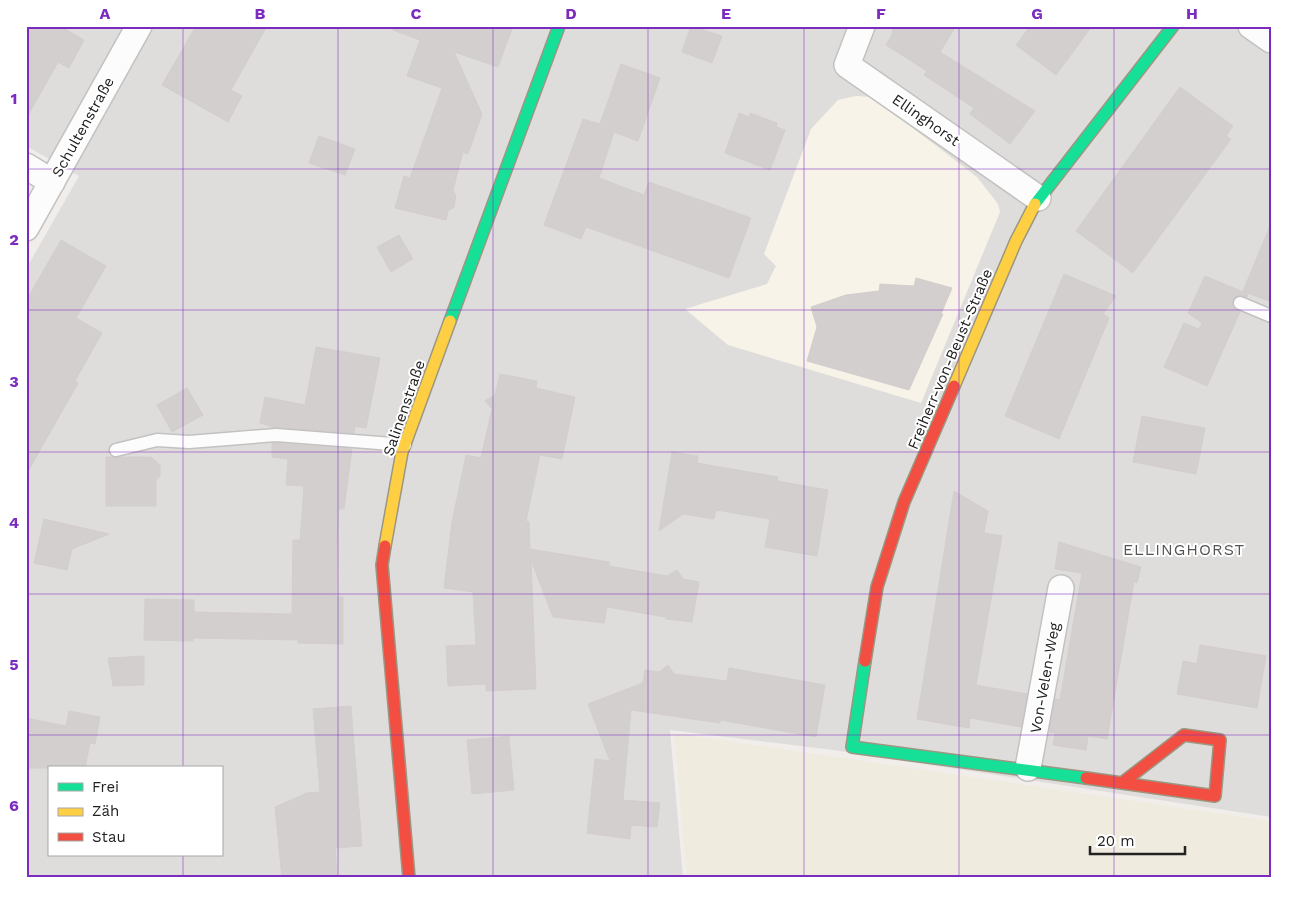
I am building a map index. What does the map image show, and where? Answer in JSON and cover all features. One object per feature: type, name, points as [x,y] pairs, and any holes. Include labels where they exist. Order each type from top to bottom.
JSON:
[{"type":"street","name":"Schultenstraße","points":[[26,228],[139,26]]},
{"type":"street","name":"Salinenstraße","points":[[409,878],[382,564],[405,445],[559,26]]},
{"type":"street","name":"Ellinghorst","points":[[862,26],[847,65],[1038,198]]},
{"type":"street","name":"Freiherr-von-Beust-Straße","points":[[1028,768],[852,747],[877,587],[904,502],[1016,241],[1038,198],[1173,26]]},
{"type":"street","points":[[1252,26],[1271,40]]},
{"type":"street","points":[[26,166],[52,182]]},
{"type":"street","name":"Von-Velen-Weg","points":[[1028,768],[1061,588]]},
{"type":"street","points":[[1028,768],[1122,783],[1215,796],[1220,740],[1184,735],[1122,783]]},
{"type":"lane","points":[[1240,303],[1271,316]]},
{"type":"lane","points":[[116,450],[157,440],[189,442],[276,435],[405,445]]},
{"type":"shaded area","points":[[26,26],[1271,26],[1271,817],[833,750],[670,730],[683,878],[26,878],[26,269],[79,176],[26,146]]},
{"type":"shaded area","points":[[856,96],[870,97],[884,106],[977,177],[998,204],[1000,212],[921,403],[728,345],[685,309],[767,284],[776,266],[764,254],[811,129],[838,100]]},
{"type":"shaded area","points":[[674,733],[1271,821],[1271,878],[687,878]]},
{"type":"building","points":[[26,26],[60,26],[84,40],[69,68],[58,62],[26,119]]},
{"type":"building","points":[[196,26],[267,26],[231,90],[242,96],[228,122],[162,85]]},
{"type":"building","points":[[393,26],[513,26],[498,67],[454,52],[482,114],[468,154],[463,152],[453,190],[456,196],[454,207],[448,211],[446,220],[395,208],[404,176],[410,178],[442,88],[407,76],[420,40],[393,30]]},
{"type":"building","points":[[691,26],[722,36],[712,63],[682,52]]},
{"type":"building","points":[[893,26],[956,26],[940,52],[1035,111],[1010,144],[970,114],[974,108],[924,75],[927,71],[886,45],[892,35]]},
{"type":"building","points":[[1030,26],[1092,26],[1056,75],[1016,45]]},
{"type":"building","points":[[621,64],[660,78],[638,141],[614,132],[599,178],[644,195],[649,182],[751,218],[729,278],[586,227],[581,239],[544,225],[583,119],[600,124]]},
{"type":"building","points":[[1180,87],[1233,126],[1226,136],[1231,139],[1133,273],[1076,231]]},
{"type":"building","points":[[739,113],[749,117],[750,113],[777,123],[776,127],[785,130],[770,170],[725,153]]},
{"type":"building","points":[[319,136],[355,149],[345,175],[309,163]]},
{"type":"building","points":[[1271,226],[1271,302],[1243,291]]},
{"type":"building","points":[[399,235],[413,259],[391,272],[377,247]]},
{"type":"building","points":[[61,240],[106,266],[76,318],[102,333],[75,381],[78,383],[26,475],[26,301]]},
{"type":"building","points":[[1064,274],[1116,296],[1103,314],[1109,318],[1059,439],[1005,416]]},
{"type":"building","points":[[1205,276],[1248,294],[1247,297],[1238,295],[1233,299],[1233,307],[1240,312],[1207,386],[1164,367],[1184,323],[1199,329],[1202,323],[1188,313]]},
{"type":"building","points":[[916,278],[952,288],[941,314],[943,314],[909,390],[807,361],[817,327],[811,307],[846,295],[879,291],[880,284],[914,286]]},
{"type":"building","points":[[316,347],[380,358],[366,428],[355,426],[354,433],[272,427],[260,423],[265,397],[305,405]]},
{"type":"building","points":[[500,374],[537,381],[536,388],[575,397],[562,459],[540,455],[526,521],[529,522],[530,549],[609,562],[609,566],[667,576],[677,570],[683,579],[699,582],[692,622],[666,619],[665,617],[607,607],[604,623],[553,617],[531,560],[536,689],[486,691],[486,684],[448,686],[446,646],[476,645],[473,592],[444,588],[452,522],[466,455],[481,458],[492,409],[485,401],[495,395]]},
{"type":"building","points":[[187,388],[203,415],[172,432],[157,405]]},
{"type":"building","points":[[1142,416],[1205,428],[1196,474],[1133,462]]},
{"type":"building","points":[[272,443],[352,449],[344,509],[338,509],[336,597],[343,597],[343,644],[298,643],[298,640],[193,638],[193,641],[144,640],[145,599],[194,600],[194,612],[292,614],[293,540],[300,540],[304,486],[286,485],[288,459],[272,457]]},
{"type":"building","points":[[672,452],[698,456],[697,463],[778,477],[777,481],[828,490],[817,556],[765,547],[770,519],[716,510],[714,519],[683,514],[659,531]]},
{"type":"building","points":[[106,457],[151,457],[160,465],[160,476],[156,480],[156,506],[106,506]]},
{"type":"building","points":[[954,491],[988,511],[984,533],[1002,536],[976,685],[1027,694],[1021,727],[970,718],[969,728],[917,719]]},
{"type":"building","points":[[44,519],[109,534],[72,549],[67,570],[34,563]]},
{"type":"building","points":[[1059,542],[1141,567],[1137,583],[1134,582],[1107,739],[1088,736],[1086,750],[1053,745],[1055,733],[1049,732],[1055,699],[1060,700],[1082,573],[1055,569]]},
{"type":"building","points":[[1200,645],[1266,656],[1257,708],[1177,694],[1183,661],[1197,664]]},
{"type":"building","points":[[144,656],[144,685],[113,686],[108,658]]},
{"type":"building","points":[[668,665],[674,674],[727,681],[729,668],[825,685],[816,737],[720,720],[720,723],[631,710],[623,800],[660,803],[657,827],[631,825],[630,839],[587,833],[595,759],[610,761],[588,704],[643,683],[645,670],[659,672]]},
{"type":"building","points":[[351,706],[362,846],[335,848],[337,878],[282,878],[275,807],[307,793],[320,792],[313,709]]},
{"type":"building","points":[[69,711],[100,717],[95,744],[90,743],[85,766],[26,768],[26,718],[66,726]]},
{"type":"building","points":[[509,736],[514,790],[472,794],[467,740]]},
{"type":"traffic: fast","points":[[450,321],[559,26]]},
{"type":"traffic: fast","points":[[1035,204],[1173,26]]},
{"type":"traffic: fast","points":[[865,661],[852,747],[1086,778]]},
{"type":"traffic: slow","points":[[954,386],[1016,241],[1035,204]]},
{"type":"traffic: slow","points":[[385,546],[402,452],[450,321]]},
{"type":"traffic: jam","points":[[865,661],[877,587],[904,502],[954,386]]},
{"type":"traffic: jam","points":[[385,546],[382,565],[409,878]]},
{"type":"traffic: jam","points":[[1086,778],[1215,796],[1220,740],[1184,735],[1122,783]]},
{"type":"district","name":"ELLINGHORST","points":[[1184,549]]}]
